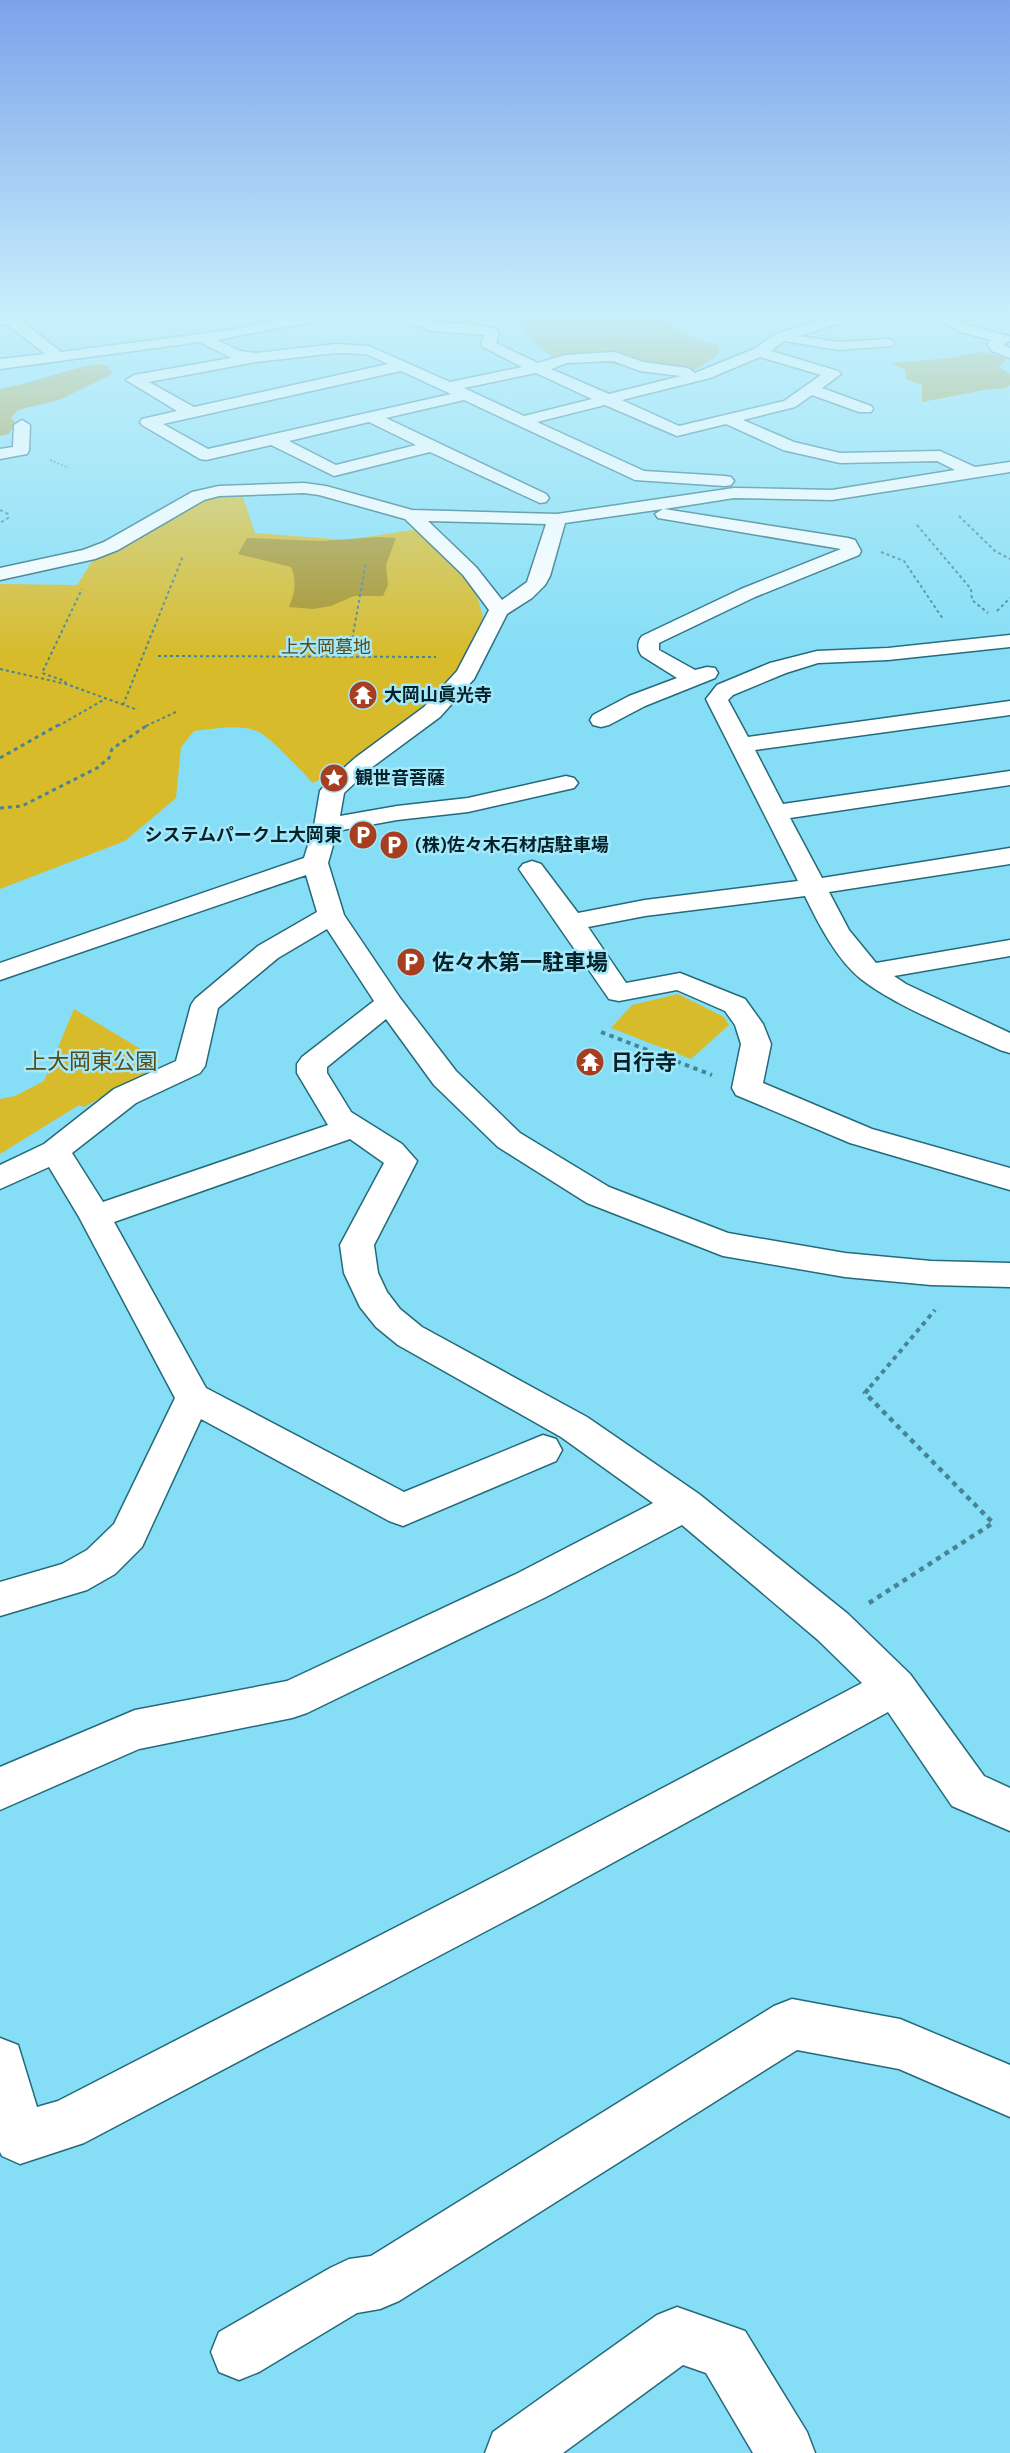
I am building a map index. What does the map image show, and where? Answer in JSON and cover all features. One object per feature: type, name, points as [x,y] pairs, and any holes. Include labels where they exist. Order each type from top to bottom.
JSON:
[{"type":"street","points":[[159,428],[206,455],[322,428]]},
{"type":"street","points":[[396,428],[540,498]]},
{"type":"street","points":[[537,428],[641,476],[868,490]]},
{"type":"street","points":[[671,428],[677,431],[689,428]]},
{"type":"street","points":[[749,428],[789,446],[840,458],[940,456],[971,472]]},
{"type":"street","points":[[0,440],[23,431],[21,450],[0,454]]},
{"type":"street","points":[[273,440],[334,471],[433,446]]},
{"type":"street","points":[[0,574],[88,555],[111,546],[194,498],[219,490],[304,488],[320,490],[411,515],[567,516],[734,493],[832,495],[1010,467]]},
{"type":"street","points":[[152,501],[194,498]]},
{"type":"street","points":[[632,508],[848,544],[852,551],[748,593],[649,640],[649,652],[694,678]]},
{"type":"street","points":[[411,515],[468,568],[485,588],[499,610]]},
{"type":"street","points":[[567,516],[535,585],[499,610],[466,674],[432,712],[363,763],[332,790],[326,826],[315,863],[331,915],[389,1003],[445,1078],[509,1140],[598,1195],[723,1244],[845,1265],[932,1273],[1010,1275]]},
{"type":"street","points":[[766,652],[804,643],[865,641],[879,644],[888,654]]},
{"type":"street","points":[[1010,641],[888,654],[817,657],[778,668],[725,690],[717,699],[837,933],[868,972],[896,990],[1010,1044]]},
{"type":"street","points":[[601,720],[637,701],[727,665]]},
{"type":"street","points":[[741,745],[1010,708]]},
{"type":"street","points":[[775,813],[1010,778]]},
{"type":"street","points":[[326,826],[397,813],[468,805],[566,783]]},
{"type":"street","points":[[571,922],[645,908],[813,887],[1010,856]]},
{"type":"street","points":[[0,972],[315,863]]},
{"type":"street","points":[[532,869],[619,993],[680,981],[735,1005],[748,1024],[756,1044],[747,1088],[861,1136],[1010,1179]]},
{"type":"street","points":[[0,1178],[55,1151],[125,1096],[190,1066],[205,1005],[268,952],[331,915]]},
{"type":"street","points":[[868,972],[1010,948]]},
{"type":"street","points":[[389,1003],[312,1064],[312,1073],[340,1119],[391,1151],[400,1161],[357,1245],[361,1273],[372,1298],[388,1318],[410,1336],[574,1427],[686,1505],[833,1627],[896,1687],[968,1791],[1010,1810]]},
{"type":"street","points":[[95,1217],[351,1128]]},
{"type":"street","points":[[55,1151],[95,1217],[193,1398],[403,1510],[543,1450]]},
{"type":"street","points":[[0,1599],[73,1578],[100,1562],[128,1535],[193,1398]]},
{"type":"street","points":[[0,1788],[135,1730],[292,1698],[521,1590],[686,1505]]},
{"type":"street","points":[[0,2063],[20,2138],[66,2125],[516,1890],[896,1687]]},
{"type":"street","points":[[239,2352],[349,2287],[380,2282],[792,2024],[900,2043],[1010,2091]]},
{"type":"street","points":[[514,2453],[677,2334],[724,2351],[786,2453]]},
{"type":"path","points":[[0,510],[8,514],[8,518],[0,523]]},
{"type":"path","points":[[959,516],[995,551],[1010,559]]},
{"type":"path","points":[[917,525],[971,589],[972,600],[985,610]]},
{"type":"path","points":[[848,544],[869,546],[904,561],[940,612]]},
{"type":"path","points":[[123,705],[183,556]]},
{"type":"path","points":[[349,656],[366,563]]},
{"type":"path","points":[[66,684],[65,681],[42,673],[82,589]]},
{"type":"path","points":[[992,615],[1010,598]]},
{"type":"path","points":[[158,656],[473,657]]},
{"type":"path","points":[[0,669],[66,684],[138,711]]},
{"type":"path","points":[[0,758],[106,699]]},
{"type":"path","points":[[0,808],[22,806],[97,768],[109,758],[112,749],[145,726],[178,711]]},
{"type":"path","points":[[601,1032],[747,1088]]},
{"type":"path","points":[[833,1627],[993,1522],[865,1393],[935,1309],[930,1302]]},
{"type":"green space","name":"上大岡墓地","points":[[241,491],[255,533],[347,540],[418,529],[462,569],[476,592],[483,617],[460,673],[434,705],[341,775],[329,775],[313,783],[259,732],[235,727],[194,731],[181,747],[176,798],[125,841],[0,889],[0,584],[77,585],[93,560],[212,495]]},
{"type":"green space","points":[[678,994],[724,1017],[729,1025],[691,1059],[611,1028],[632,1005]]},
{"type":"green space","name":"上大岡東公園","points":[[74,1009],[159,1060],[156,1067],[84,1107],[79,1105],[0,1154],[0,1099],[15,1096],[44,1081]]},
{"type":"shaded area","points":[[0,428],[12,428],[9,434],[0,436]]},
{"type":"shaded area","points":[[247,538],[322,541],[396,538],[386,565],[388,585],[383,596],[354,596],[331,606],[313,609],[289,607],[294,587],[291,567],[238,554]]},
{"type":"place","name":"大岡山眞光寺","points":[[363,695]]},
{"type":"place","name":"観世音菩薩","points":[[334,778]]},
{"type":"place","name":"システムパーク上大岡東","points":[[363,835]]},
{"type":"place","name":"(株)佐々木石材店駐車場","points":[[394,845]]},
{"type":"place","name":"佐々木第一駐車場","points":[[411,962]]},
{"type":"place","name":"日行寺","points":[[590,1062]]}]
